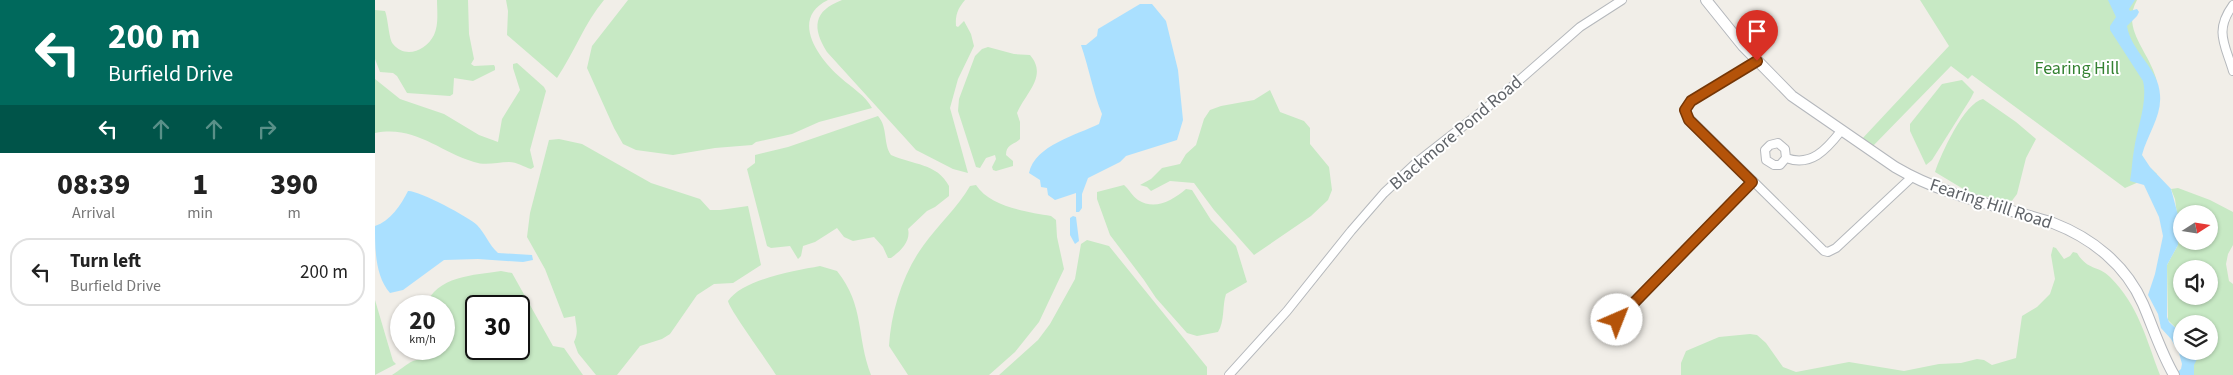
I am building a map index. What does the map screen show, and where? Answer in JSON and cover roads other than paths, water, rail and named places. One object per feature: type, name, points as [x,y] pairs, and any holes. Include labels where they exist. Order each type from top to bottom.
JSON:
[{"type":"main road","name":"Fearing Hill Road","points":[[1706,0],[1757,61],[1792,96],[1841,131],[1912,177],[1963,198],[2053,223],[2069,229],[2095,244],[2127,276],[2142,302],[2173,372]]},
{"type":"street","name":"Blackmore Pond Road","points":[[1229,375],[1287,311],[1384,193],[1416,163],[1499,98],[1579,27],[1622,0]]},
{"type":"street","points":[[2233,5],[2223,22],[2221,33],[2233,71]]},
{"type":"street","points":[[1757,61],[1691,101],[1685,110],[1689,120],[1820,248],[1828,252],[1836,248],[1912,177]]},
{"type":"street","points":[[1786,158],[1799,161],[1813,158],[1825,150],[1841,131]]},
{"type":"street","points":[[1617,320],[1752,182]]},
{"type":"water","points":[[2108,0],[2135,0],[2129,9],[2130,11],[2137,9],[2139,12],[2127,26],[2134,44],[2155,76],[2160,95],[2157,118],[2142,155],[2150,167],[2171,189],[2175,205],[2173,205],[2173,250],[2175,250],[2167,265],[2167,317],[2173,326],[2173,342],[2161,328],[2158,314],[2148,295],[2155,274],[2163,236],[2159,217],[2144,185],[2130,181],[2135,142],[2143,106],[2144,89],[2143,81],[2110,30],[2110,26],[2116,17]]},
{"type":"water","points":[[1140,4],[1152,4],[1166,21],[1178,70],[1183,120],[1177,140],[1126,156],[1120,162],[1088,178],[1082,194],[1082,208],[1079,212],[1076,212],[1076,193],[1055,200],[1048,195],[1047,188],[1041,187],[1040,180],[1029,173],[1039,155],[1048,148],[1099,124],[1102,114],[1081,45],[1086,45],[1097,36],[1098,29]]},
{"type":"water","points":[[408,191],[432,199],[472,221],[480,228],[498,253],[532,255],[533,260],[523,262],[478,259],[444,260],[403,290],[390,293],[381,279],[376,253],[375,226],[395,212]]},
{"type":"water","points":[[1076,217],[1079,241],[1075,244],[1070,235],[1070,218]]},
{"type":"water","points":[[2181,360],[2196,360],[2194,365],[2194,375],[2174,375],[2181,369]]},
{"type":"park label","name":"Fearing Hill","points":[[2077,68]]}]
